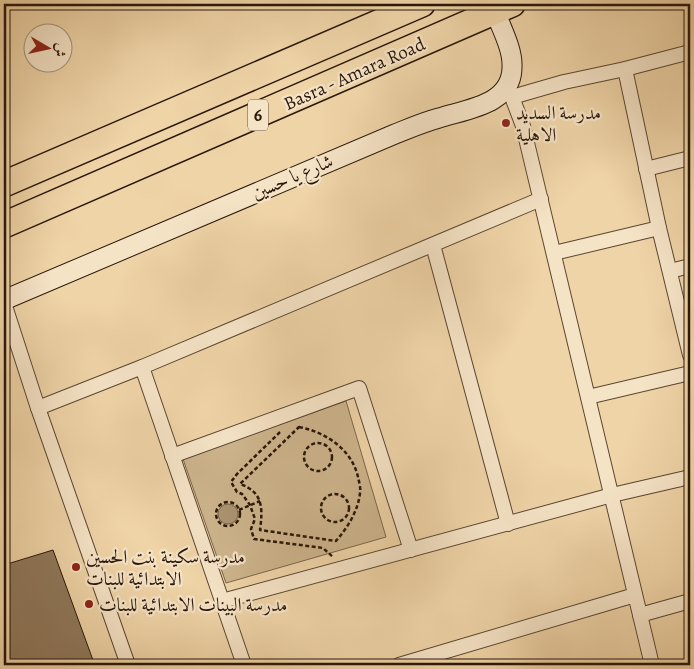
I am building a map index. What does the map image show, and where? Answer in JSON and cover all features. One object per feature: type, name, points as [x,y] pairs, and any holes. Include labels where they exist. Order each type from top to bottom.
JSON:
[{"type":"highway","name":"Basra - Amara Road","points":[[4,184],[422,4]]},
{"type":"highway","name":"Basra - Amara Road","points":[[4,225],[503,8]]},
{"type":"main road","points":[[503,8],[512,57],[512,74],[508,93]]},
{"type":"main road","name":"شارع يا حسين","points":[[4,300],[395,134],[437,118],[484,104],[508,93]]},
{"type":"street","points":[[652,665],[523,126],[508,93],[625,69],[690,52]]},
{"type":"street","points":[[625,69],[646,169],[690,355]]},
{"type":"street","points":[[646,169],[690,158]]},
{"type":"street","points":[[38,408],[541,199]]},
{"type":"street","points":[[554,254],[660,228]]},
{"type":"street","points":[[434,245],[508,524]]},
{"type":"street","points":[[670,271],[690,266]]},
{"type":"street","points":[[4,304],[38,408],[128,665]]},
{"type":"street","points":[[142,366],[244,665]]},
{"type":"street","points":[[588,397],[690,373]]},
{"type":"street","points":[[172,456],[359,388],[411,550]]},
{"type":"street","points":[[222,601],[612,495],[690,477]]},
{"type":"street","points":[[400,665],[635,595]]},
{"type":"street","points":[[640,615],[690,601]]},
{"type":"path","points":[[299,427],[328,437],[355,465],[361,491],[350,524],[336,541],[260,530],[262,515],[260,501],[250,488],[240,484],[299,427]]},
{"type":"path","points":[[280,432],[230,482],[250,505],[254,519],[251,529],[254,539],[323,548],[332,555],[338,570]]},
{"type":"path","points":[[324,445],[328,437]]},
{"type":"path","points":[[315,444],[324,445],[328,447],[332,455],[331,463],[324,470],[310,468],[305,461],[308,448],[315,444]]},
{"type":"path","points":[[336,494],[347,502],[348,510],[344,518],[336,522],[327,520],[323,516],[322,503],[328,496],[336,494]]},
{"type":"path","points":[[239,510],[260,501]]},
{"type":"path","points":[[233,503],[239,510],[239,520],[232,525],[224,525],[218,520],[216,513],[222,504],[233,503]]},
{"type":"path","points":[[344,518],[350,524]]},
{"type":"shaded area","points":[[346,401],[386,537],[226,583],[183,459]]},
{"type":"shaded area","points":[[228,504],[235,507],[238,514],[235,521],[228,524],[221,521],[218,514],[221,507]]},
{"type":"building","points":[[53,550],[94,663],[87,665],[4,665],[4,565]]},
{"type":"place","name":"مدرسة السديد الاهلية","points":[[506,123]]},
{"type":"place","name":"مدرسة سكينة بنت الحسين الابتدائية للبنات","points":[[76,567]]},
{"type":"place","name":"مدرسة البينات الابتدائية للبنات","points":[[89,604]]}]
